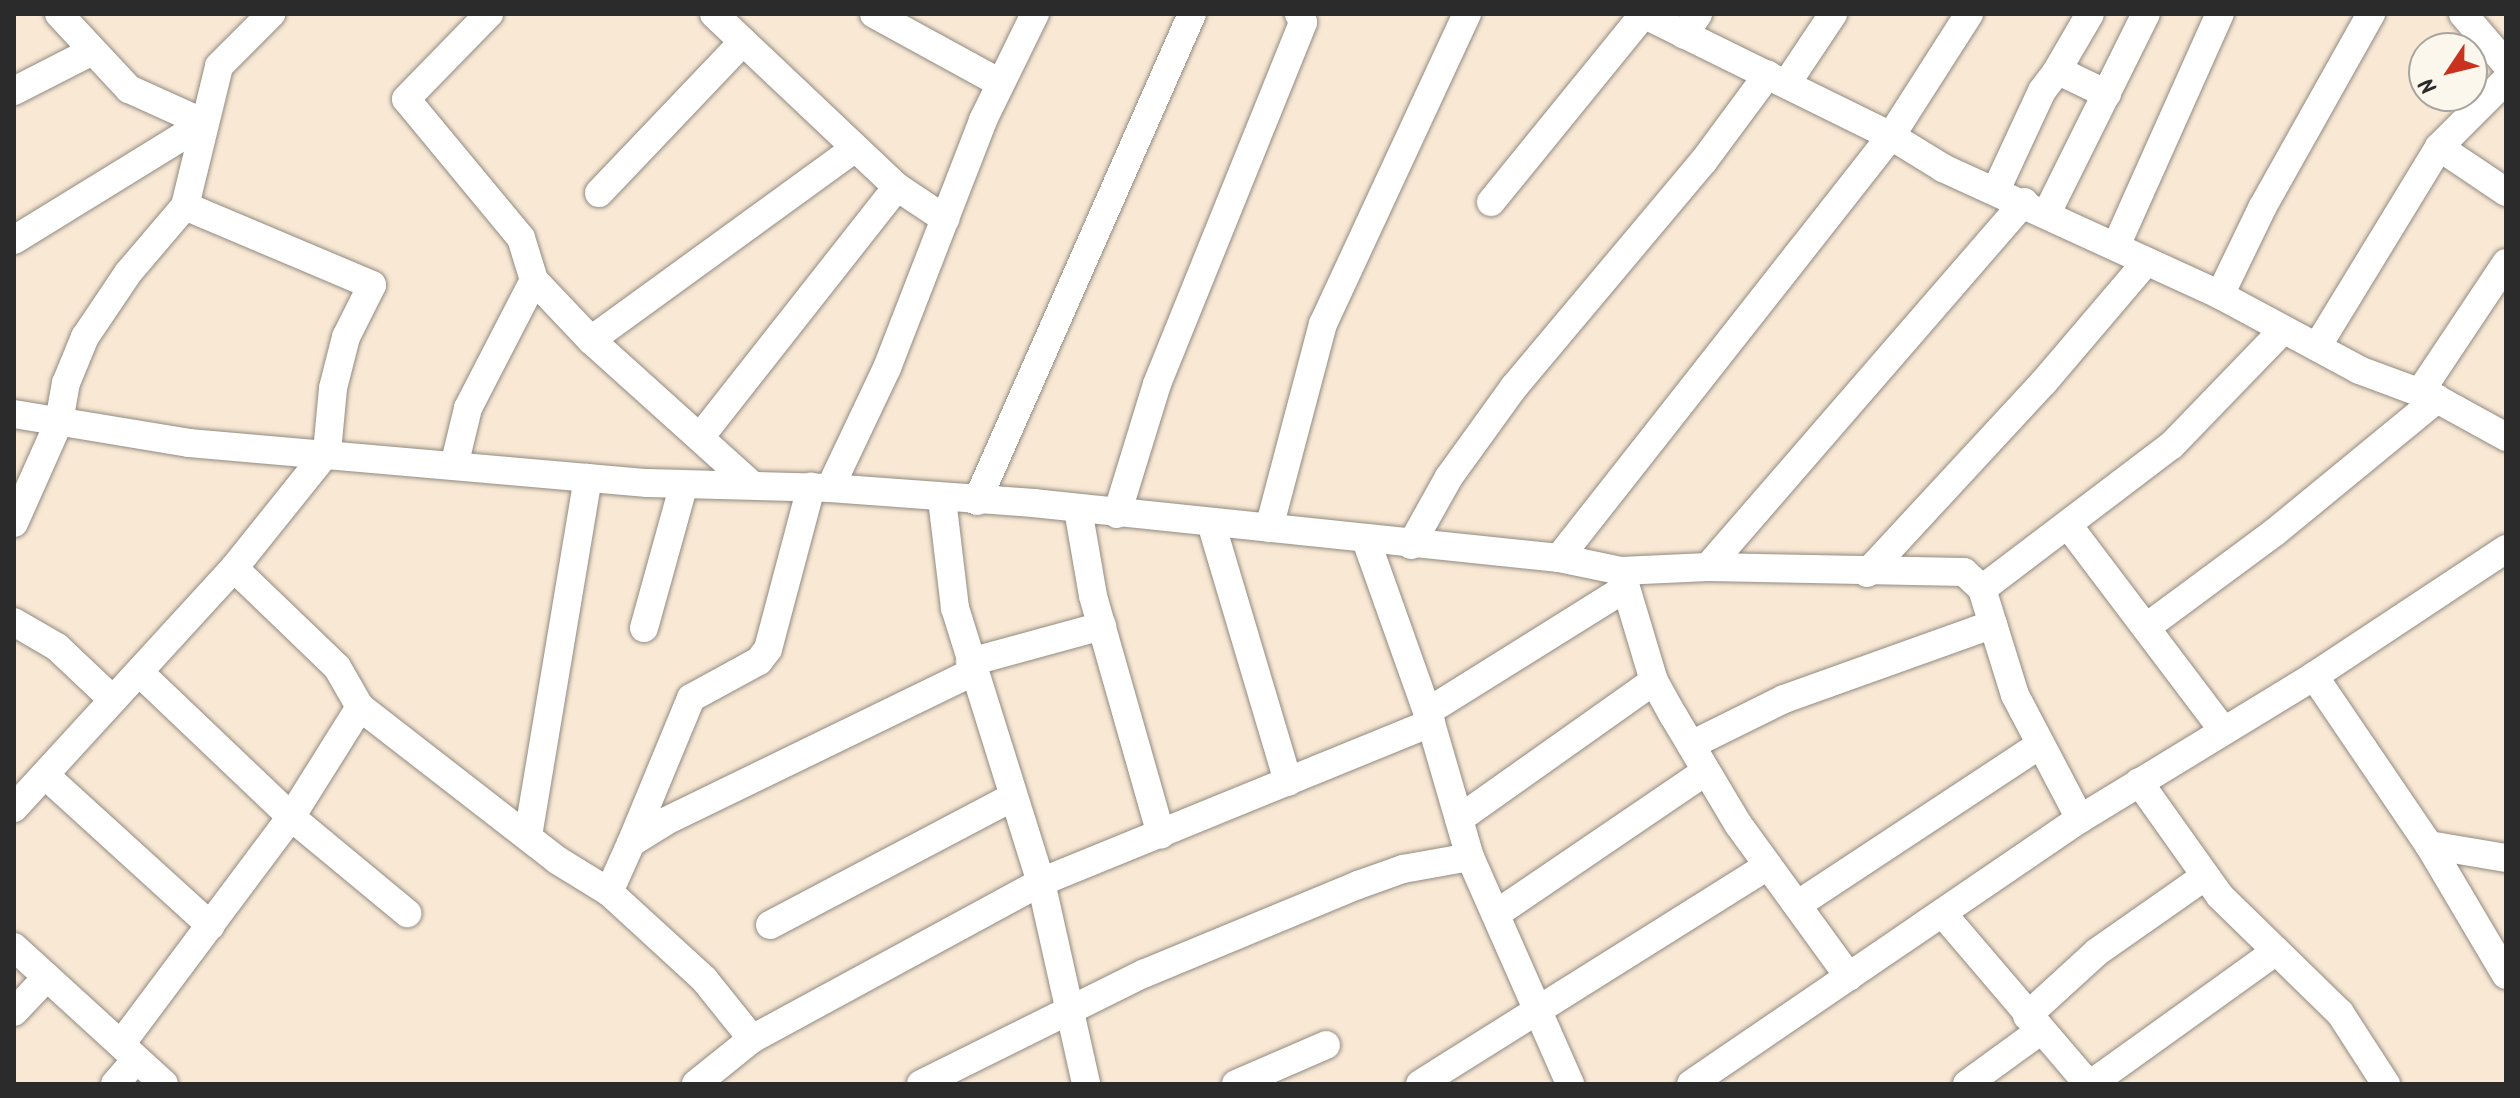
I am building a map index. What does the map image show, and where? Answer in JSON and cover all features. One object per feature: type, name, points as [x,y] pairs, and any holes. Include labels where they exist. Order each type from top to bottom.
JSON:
[{"type":"street","points":[[59,14],[129,89],[204,123]]},
{"type":"street","points":[[14,523],[59,422],[68,374],[85,337],[128,273],[185,206],[219,66],[271,14]]},
{"type":"street","points":[[489,14],[406,99],[521,238],[534,280],[591,340],[751,484]]},
{"type":"street","points":[[714,14],[854,149],[897,187],[945,219]]},
{"type":"street","points":[[874,14],[1000,83]]},
{"type":"street","points":[[609,892],[691,698],[748,668],[768,649],[820,487],[887,368],[1000,83],[1035,14]]},
{"type":"street","points":[[977,501],[1192,14]]},
{"type":"street","points":[[1117,514],[1157,384],[1303,22],[1299,14]]},
{"type":"street","points":[[1269,528],[1323,324],[1467,14]]},
{"type":"street","points":[[1491,202],[1644,14],[1691,24],[1778,79],[1891,136],[1943,168],[2036,207],[2220,295],[2317,347],[2428,396],[2506,437]]},
{"type":"street","points":[[1411,545],[1449,477],[1514,387],[1703,162],[1833,14]]},
{"type":"street","points":[[1559,558],[1891,136],[1969,14]]},
{"type":"street","points":[[1996,190],[2042,91],[2090,14]]},
{"type":"street","points":[[1708,567],[2036,207],[2107,94],[2146,14]]},
{"type":"street","points":[[2116,246],[2220,14]]},
{"type":"street","points":[[2220,295],[2262,208],[2371,14]]},
{"type":"street","points":[[2463,14],[2506,64]]},
{"type":"street","points":[[599,193],[743,42]]},
{"type":"street","points":[[14,91],[92,51]]},
{"type":"street","points":[[2055,74],[2061,72],[2107,94]]},
{"type":"street","points":[[2317,347],[2439,147],[2506,80]]},
{"type":"street","points":[[14,240],[204,123]]},
{"type":"street","points":[[2439,147],[2506,192]]},
{"type":"street","points":[[591,340],[854,149]]},
{"type":"street","points":[[701,436],[897,187]]},
{"type":"street","points":[[14,808],[234,568],[327,452],[333,388],[346,337],[372,285],[185,206]]},
{"type":"street","points":[[1867,573],[2044,382],[2146,262]]},
{"type":"street","points":[[2148,626],[2275,532],[2428,396],[2506,263]]},
{"type":"street","points":[[454,466],[468,408],[534,280]]},
{"type":"street","points":[[1982,589],[2190,428],[2283,330]]},
{"type":"street","points":[[14,414],[189,443],[327,452],[588,478],[820,487],[1269,528],[1559,558],[1622,580]]},
{"type":"street","points":[[528,836],[588,478]]},
{"type":"street","points":[[644,628],[684,484]]},
{"type":"street","points":[[942,499],[950,580],[971,667],[1041,882],[1086,1084]]},
{"type":"street","points":[[1078,509],[1102,626],[1161,834]]},
{"type":"street","points":[[1211,523],[1288,782]]},
{"type":"street","points":[[2068,525],[2148,626],[2223,730]]},
{"type":"street","points":[[1366,540],[1429,718],[1470,857],[1570,1084]]},
{"type":"street","points":[[1691,1084],[2080,819],[2314,676],[2506,549]]},
{"type":"street","points":[[696,1084],[752,1039],[1041,882],[1288,782],[1429,718],[1622,580],[1708,567],[1867,573],[1964,572],[1982,589],[2038,746],[2080,819]]},
{"type":"street","points":[[234,568],[337,667],[360,707],[528,836],[609,892],[704,979],[752,1039]]},
{"type":"street","points":[[1622,580],[1654,681],[1705,772],[1768,866],[1849,977]]},
{"type":"street","points":[[14,622],[57,647],[113,700]]},
{"type":"street","points":[[1691,745],[1784,699],[1993,624]]},
{"type":"street","points":[[631,843],[664,822],[971,667],[1102,626]]},
{"type":"street","points":[[140,673],[291,817],[407,913]]},
{"type":"street","points":[[2314,676],[2429,845],[2506,975]]},
{"type":"street","points":[[1459,819],[1654,681]]},
{"type":"street","points":[[115,1084],[128,1052],[211,926],[291,817],[360,707]]},
{"type":"street","points":[[1797,905],[2038,746]]},
{"type":"street","points":[[1496,914],[1705,772]]},
{"type":"street","points":[[45,775],[211,926]]},
{"type":"street","points":[[2139,782],[2204,877],[2340,1013],[2386,1084]]},
{"type":"street","points":[[770,925],[1013,797]]},
{"type":"street","points":[[2429,845],[2505,857]]},
{"type":"street","points":[[921,1084],[1067,1008],[1358,885],[1403,869],[1470,857]]},
{"type":"street","points":[[1420,1084],[1768,866]]},
{"type":"street","points":[[1967,1084],[2033,1024],[2108,944],[2204,877]]},
{"type":"street","points":[[1943,914],[2033,1024],[2090,1084],[2276,951]]},
{"type":"street","points":[[14,947],[164,1084]]},
{"type":"street","points":[[14,1012],[47,977]]},
{"type":"street","points":[[1236,1084],[1326,1045]]}]
